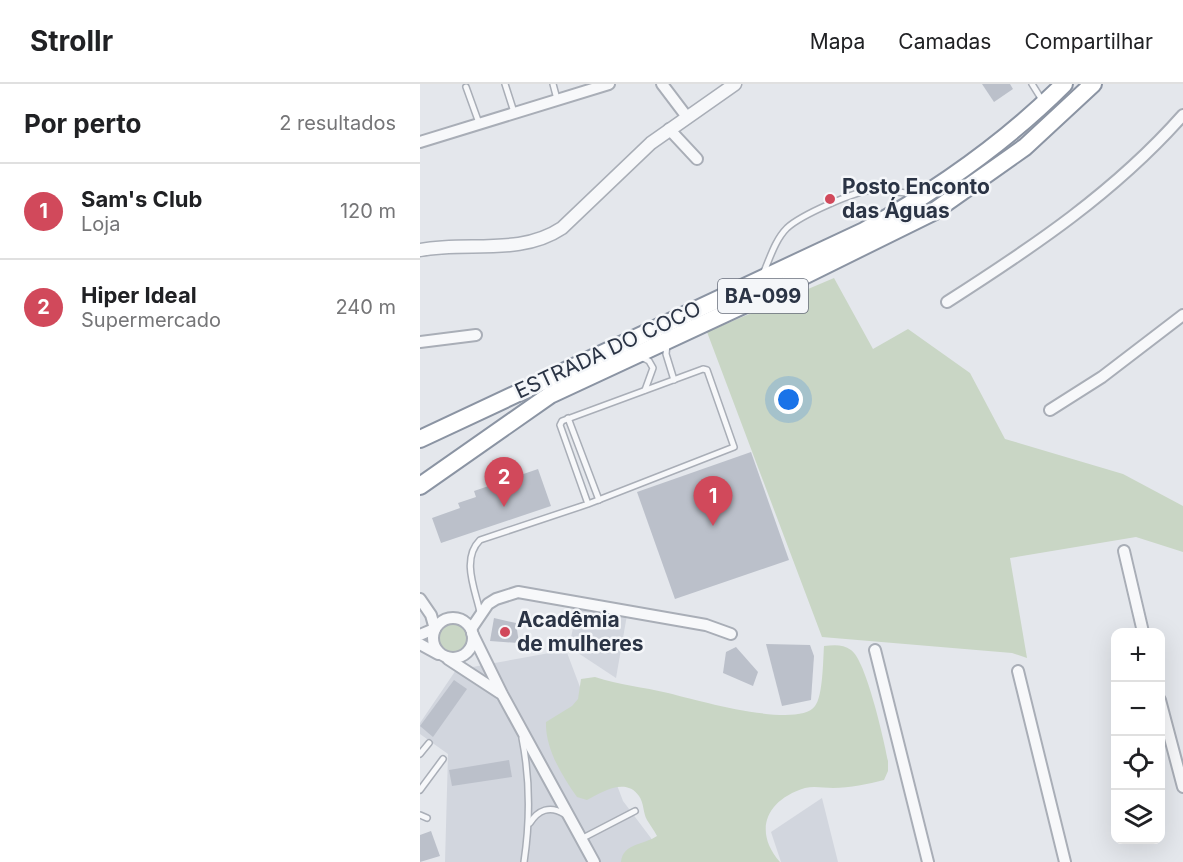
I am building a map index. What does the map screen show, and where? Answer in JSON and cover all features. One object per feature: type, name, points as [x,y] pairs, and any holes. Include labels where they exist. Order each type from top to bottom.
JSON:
[{"type":"highway","name":"ESTRADA DO COCO","points":[[420,439],[864,231],[981,156],[1044,104],[1064,84]]},
{"type":"highway","name":"ESTRADA DO COCO","points":[[420,486],[466,456],[535,404],[933,212],[1025,147],[1093,84]]},
{"type":"street","points":[[420,142],[609,84]]},
{"type":"street","points":[[662,84],[687,117]]},
{"type":"street","points":[[420,250],[462,244],[524,245],[550,235],[562,228],[636,156],[669,129],[735,84]]},
{"type":"street","points":[[947,302],[1024,253],[1093,202],[1153,148],[1183,115]]},
{"type":"street","points":[[669,129],[697,159]]},
{"type":"street","points":[[1050,410],[1102,377],[1183,315]]},
{"type":"street","points":[[420,342],[476,335]]},
{"type":"street","points":[[1124,551],[1142,628]]},
{"type":"street","points":[[420,635],[434,629],[443,620],[480,612],[496,599],[528,592],[706,625],[731,634]]},
{"type":"street","points":[[420,599],[431,615],[434,647],[443,656],[458,658],[468,651],[473,639],[472,631],[480,612]]},
{"type":"street","points":[[455,618],[466,623],[472,631],[502,694],[594,862]]},
{"type":"street","points":[[420,644],[502,694]]},
{"type":"street","points":[[875,650],[928,862]]},
{"type":"street","points":[[1018,672],[1065,862]]},
{"type":"street","points":[[1165,716],[1183,787]]},
{"type":"lane","points":[[505,84],[514,112]]},
{"type":"lane","points":[[553,84],[557,99]]},
{"type":"lane","points":[[1032,84],[1044,104]]},
{"type":"lane","points":[[466,87],[479,123]]},
{"type":"lane","points":[[761,278],[780,237],[788,227],[802,219],[859,193],[878,191],[923,195]]},
{"type":"lane","points":[[668,340],[666,354],[674,380]]},
{"type":"lane","points":[[637,354],[649,361],[653,369],[645,390]]},
{"type":"lane","points":[[480,612],[470,560],[474,546],[480,540],[588,504],[599,500],[734,447],[707,370],[703,369],[568,418],[560,423],[588,504]]},
{"type":"lane","points":[[568,418],[599,500]]},
{"type":"lane","points":[[567,443],[576,439]]},
{"type":"lane","points":[[573,462],[583,458]]},
{"type":"lane","points":[[580,481],[590,477]]},
{"type":"lane","points":[[519,725],[525,752],[528,825],[524,862]]},
{"type":"lane","points":[[420,754],[429,743]]},
{"type":"lane","points":[[421,788],[443,759]]},
{"type":"lane","points":[[528,825],[536,814],[550,809],[563,813],[572,822]]},
{"type":"lane","points":[[581,839],[634,811]]},
{"type":"lane","points":[[420,815],[427,818]]},
{"type":"shaded area","points":[[577,609],[627,615],[616,678],[569,647]]},
{"type":"shaded area","points":[[566,650],[623,801],[669,862],[445,862],[448,754],[420,734],[420,723],[456,670]]},
{"type":"shaded area","points":[[822,798],[838,862],[781,862],[771,832]]},
{"type":"green space","points":[[834,278],[873,349],[908,329],[970,373],[1005,439],[1123,474],[1183,506],[1183,552],[1136,537],[1010,558],[1027,658],[1012,653],[822,637],[707,332]]},
{"type":"green space","points":[[452,623],[458,624],[466,632],[466,644],[458,652],[452,653],[446,652],[438,644],[437,638],[438,632],[446,624]]},
{"type":"green space","points":[[838,645],[848,648],[857,657],[863,669],[874,701],[888,761],[888,771],[884,780],[846,787],[805,788],[781,800],[768,818],[766,828],[767,839],[780,862],[621,862],[630,848],[657,836],[646,817],[639,796],[628,787],[621,787],[607,790],[587,800],[577,797],[560,771],[548,742],[546,722],[572,706],[578,699],[581,679],[595,677],[744,711],[788,715],[805,713],[815,706],[820,694],[824,646]]},
{"type":"building","points":[[982,84],[1010,84],[1013,89],[994,102]]},
{"type":"building","points":[[751,452],[789,560],[675,599],[637,492]]},
{"type":"building","points":[[538,469],[551,506],[441,543],[432,518],[460,508],[458,503],[476,497],[474,491]]},
{"type":"building","name":"Acadêmia de mulheres","points":[[494,618],[516,623],[519,643],[490,641]]},
{"type":"building","points":[[766,644],[810,645],[814,656],[811,700],[782,706]]},
{"type":"building","points":[[736,647],[758,672],[753,686],[723,673],[726,652]]},
{"type":"building","points":[[454,680],[467,689],[433,737],[420,726]]},
{"type":"building","points":[[509,760],[512,777],[452,786],[449,770]]},
{"type":"building","points":[[431,831],[440,856],[420,862],[420,835]]},
{"type":"place","name":"Posto Enconto das Águas","points":[[830,199]]},
{"type":"place","name":"Hiper Ideal","points":[[504,507]]},
{"type":"place","name":"Sam's Club","points":[[713,526]]},
{"type":"place","name":"Acadêmia de mulheres","points":[[505,632]]}]
